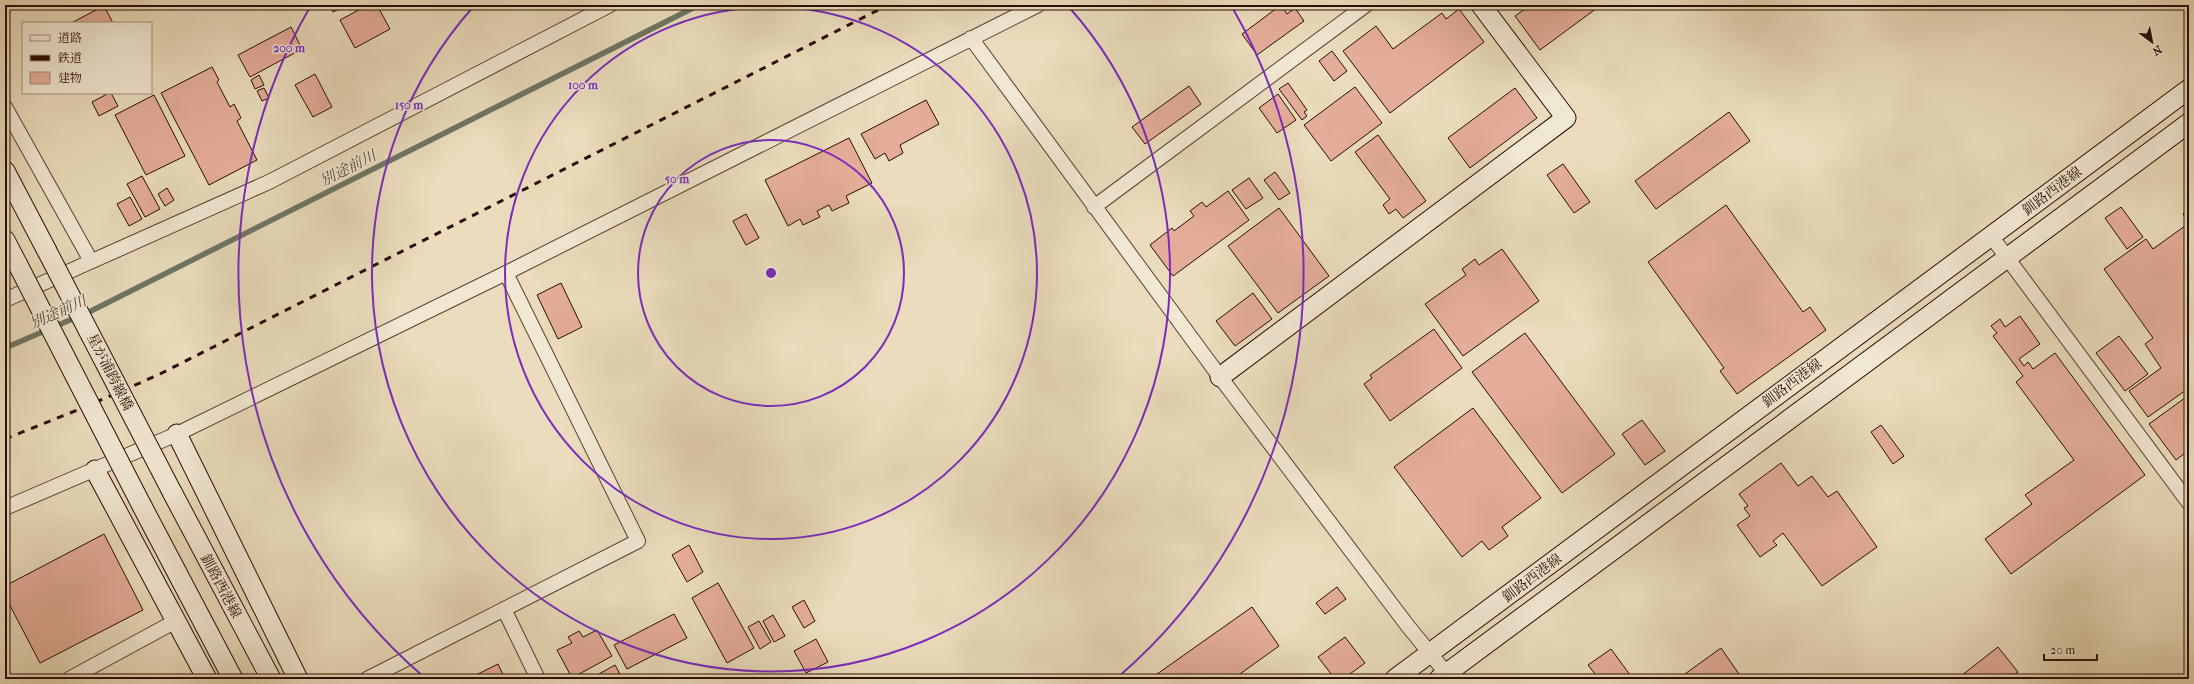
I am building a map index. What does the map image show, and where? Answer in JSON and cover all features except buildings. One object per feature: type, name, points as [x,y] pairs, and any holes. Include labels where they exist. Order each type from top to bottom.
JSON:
[{"type":"main road","points":[[1220,377],[1566,118],[1481,5]]},
{"type":"main road","name":"釧路西港線","points":[[1395,679],[2189,90]]},
{"type":"main road","name":"釧路西港線","points":[[1445,678],[2006,258],[2189,123]]},
{"type":"main road","name":"星が浦跨線橋","points":[[5,171],[172,492]]},
{"type":"main road","points":[[5,240],[233,679]]},
{"type":"main road","points":[[177,434],[298,679]]},
{"type":"main road","points":[[95,470],[207,679]]},
{"type":"main road","name":"釧路西港線","points":[[172,492],[271,679]]},
{"type":"street","points":[[5,299],[269,182],[610,5]]},
{"type":"street","points":[[5,508],[177,434],[506,273],[1038,5]]},
{"type":"street","points":[[1094,207],[1366,5]]},
{"type":"street","points":[[971,38],[1094,207],[1429,654],[1445,678]]},
{"type":"street","points":[[5,107],[92,261]]},
{"type":"street","points":[[1991,236],[2189,503]]},
{"type":"street","points":[[367,679],[638,541],[506,273]]},
{"type":"street","points":[[504,609],[538,679]]},
{"type":"street","points":[[69,679],[176,621]]},
{"type":"waterway","name":"別途前川","points":[[5,348],[91,311],[699,5]]},
{"type":"railway","points":[[5,439],[80,409],[158,375],[888,5]]}]
